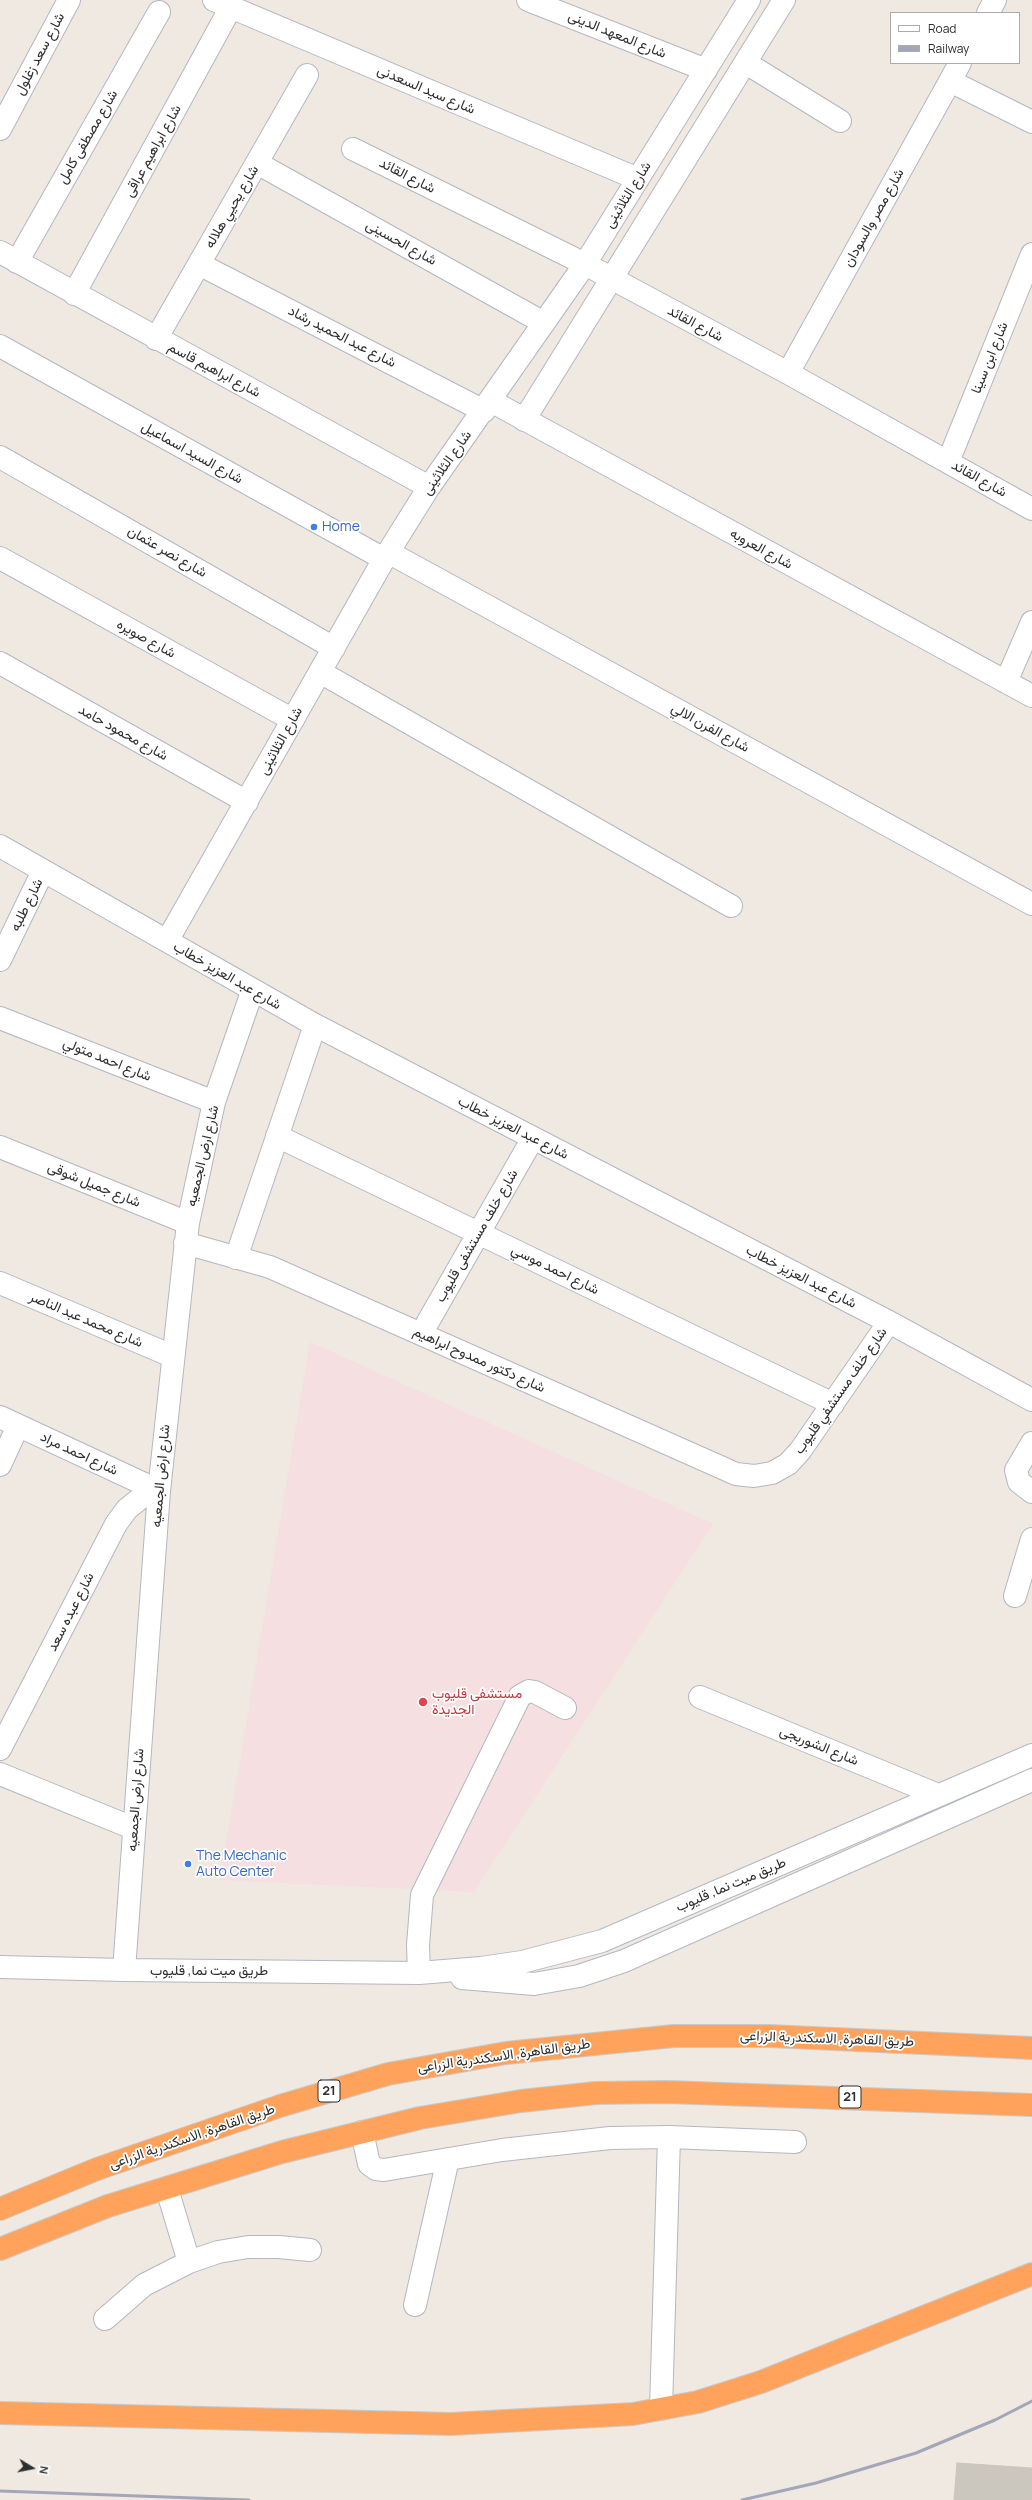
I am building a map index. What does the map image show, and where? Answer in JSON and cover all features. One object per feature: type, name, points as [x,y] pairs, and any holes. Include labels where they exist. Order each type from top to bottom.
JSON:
[{"type":"highway","name":"طريق القاهرة, الاسكندرية الزراعى","points":[[0,2209],[97,2169],[280,2106],[388,2074],[506,2053],[674,2036],[769,2036],[1032,2048]]},
{"type":"highway","name":"21","points":[[0,2249],[108,2206],[167,2189],[282,2152],[420,2118],[520,2101],[596,2093],[667,2092],[1032,2105]]},
{"type":"highway","points":[[0,2413],[451,2424],[633,2414],[698,2402],[761,2382],[1032,2274]]},
{"type":"street","name":"شارع سعد زغلول","points":[[0,129],[69,0]]},
{"type":"street","name":"شارع المعهد الدينى","points":[[528,0],[706,70]]},
{"type":"street","name":"شارع الثلاثينى","points":[[167,941],[386,556],[429,487],[585,264],[749,0]]},
{"type":"street","points":[[524,420],[784,0]]},
{"type":"street","points":[[989,12],[995,0]]},
{"type":"street","name":"شارع سيد السعدنى","points":[[223,4],[638,179]]},
{"type":"street","name":"شارع ابراهيم عراقى","points":[[74,294],[223,4]]},
{"type":"street","name":"شارع مصطفى كامل","points":[[9,257],[159,12]]},
{"type":"street","points":[[746,63],[840,121]]},
{"type":"street","points":[[955,72],[1032,122]]},
{"type":"street","name":"شارع مصر والسودان","points":[[788,373],[955,72]]},
{"type":"street","name":"شارع يحيي هلاله","points":[[156,339],[307,75]]},
{"type":"street","name":"شارع القائد","points":[[353,148],[585,264],[612,280],[788,373],[1032,509]]},
{"type":"street","name":"شارع الحسينى","points":[[257,163],[544,323]]},
{"type":"street","name":"شارع ابن سينا","points":[[948,462],[1032,254]]},
{"type":"street","name":"شارع ابراهيم قاسم","points":[[9,257],[156,339],[429,487]]},
{"type":"street","name":"شارع عبد الحميد رشاد","points":[[199,264],[487,406]]},
{"type":"street","name":"شارع السيد اسماعيل","points":[[0,346],[386,556]]},
{"type":"street","name":"شارع العروبه","points":[[487,406],[524,420],[1032,696]]},
{"type":"street","name":"شارع نصر عثمان","points":[[0,457],[334,648]]},
{"type":"street","name":"شارع الفرن الالي","points":[[386,556],[1032,904]]},
{"type":"street","name":"شارع صويره","points":[[0,558],[293,720]]},
{"type":"street","points":[[1006,682],[1032,622]]},
{"type":"street","name":"شارع محمود حامد","points":[[0,664],[247,802]]},
{"type":"street","points":[[320,672],[731,906]]},
{"type":"street","name":"شارع عبد العزيز خطاب","points":[[0,846],[167,941],[252,992],[889,1322],[1032,1400]]},
{"type":"street","name":"شارع طلبه","points":[[0,960],[43,871]]},
{"type":"street","name":"شارع ارض الجمعيه","points":[[124,1970],[133,1828],[159,1491],[186,1233],[214,1102],[252,992]]},
{"type":"street","name":"شارع احمد متولي","points":[[0,1018],[214,1102]]},
{"type":"street","points":[[236,1258],[315,1025]]},
{"type":"street","name":"شارع احمد موسي","points":[[277,1136],[833,1404]]},
{"type":"street","name":"شارع خلف مستشفى قليوب","points":[[421,1334],[533,1138]]},
{"type":"street","name":"شارع جميل شوقى","points":[[0,1147],[186,1233]]},
{"type":"street","name":"شارع دكتور ممدوح ابراهيم","points":[[186,1233],[236,1258],[270,1267],[736,1474],[754,1476],[772,1473]]},
{"type":"street","name":"شارع محمد عبد الناصر","points":[[0,1283],[172,1356]]},
{"type":"street","name":"شارع خلف مستشفي قليوب","points":[[772,1473],[788,1464],[800,1451],[889,1322]]},
{"type":"street","points":[[0,1465],[9,1421]]},
{"type":"street","name":"شارع احمد مراد","points":[[9,1421],[159,1491]]},
{"type":"street","points":[[1032,1443],[1016,1470],[1019,1482],[1032,1492]]},
{"type":"street","name":"شارع عبده سعد","points":[[0,1749],[116,1524],[127,1509],[142,1497],[159,1491]]},
{"type":"street","points":[[1015,1596],[1032,1539]]},
{"type":"street","points":[[419,1973],[418,1945],[422,1895],[520,1696],[529,1691],[535,1692],[565,1708]]},
{"type":"street","name":"شارع الشوربجى","points":[[700,1697],[938,1795]]},
{"type":"street","name":"طريق ميت نما, قليوب","points":[[0,1967],[124,1970],[419,1973],[481,1968],[522,1962],[602,1941],[1032,1755]]},
{"type":"street","points":[[0,1774],[133,1828]]},
{"type":"street","name":"طريق ميت نما, قليوب","points":[[419,1973],[487,1982],[534,1984],[579,1976],[624,1961],[1032,1780]]},
{"type":"street","points":[[362,2132],[369,2164],[376,2169],[384,2170],[502,2150],[610,2138],[669,2137],[794,2142]]},
{"type":"street","points":[[661,2409],[669,2137]]},
{"type":"street","points":[[415,2305],[448,2159]]},
{"type":"street","points":[[167,2189],[189,2262]]},
{"type":"street","points":[[105,2319],[144,2285],[189,2262],[218,2252],[248,2247],[279,2247],[310,2250]]},
{"type":"shaded area","name":"مستشفى قليوب الجديدة","points":[[310,1342],[713,1524],[474,1892],[220,1880]]},
{"type":"building","points":[[957,2463],[1032,2468],[1032,2500],[954,2500]]},
{"type":"railway","points":[[742,2500],[816,2483],[916,2453],[995,2420],[1032,2401]]},
{"type":"railway","points":[[0,2491],[249,2500]]},
{"type":"place","name":"Home","points":[[314,527]]},
{"type":"place","name":"مستشفى قليوب الجديدة","points":[[423,1702]]},
{"type":"place","name":"The Mechanic Auto Center","points":[[188,1864]]}]
